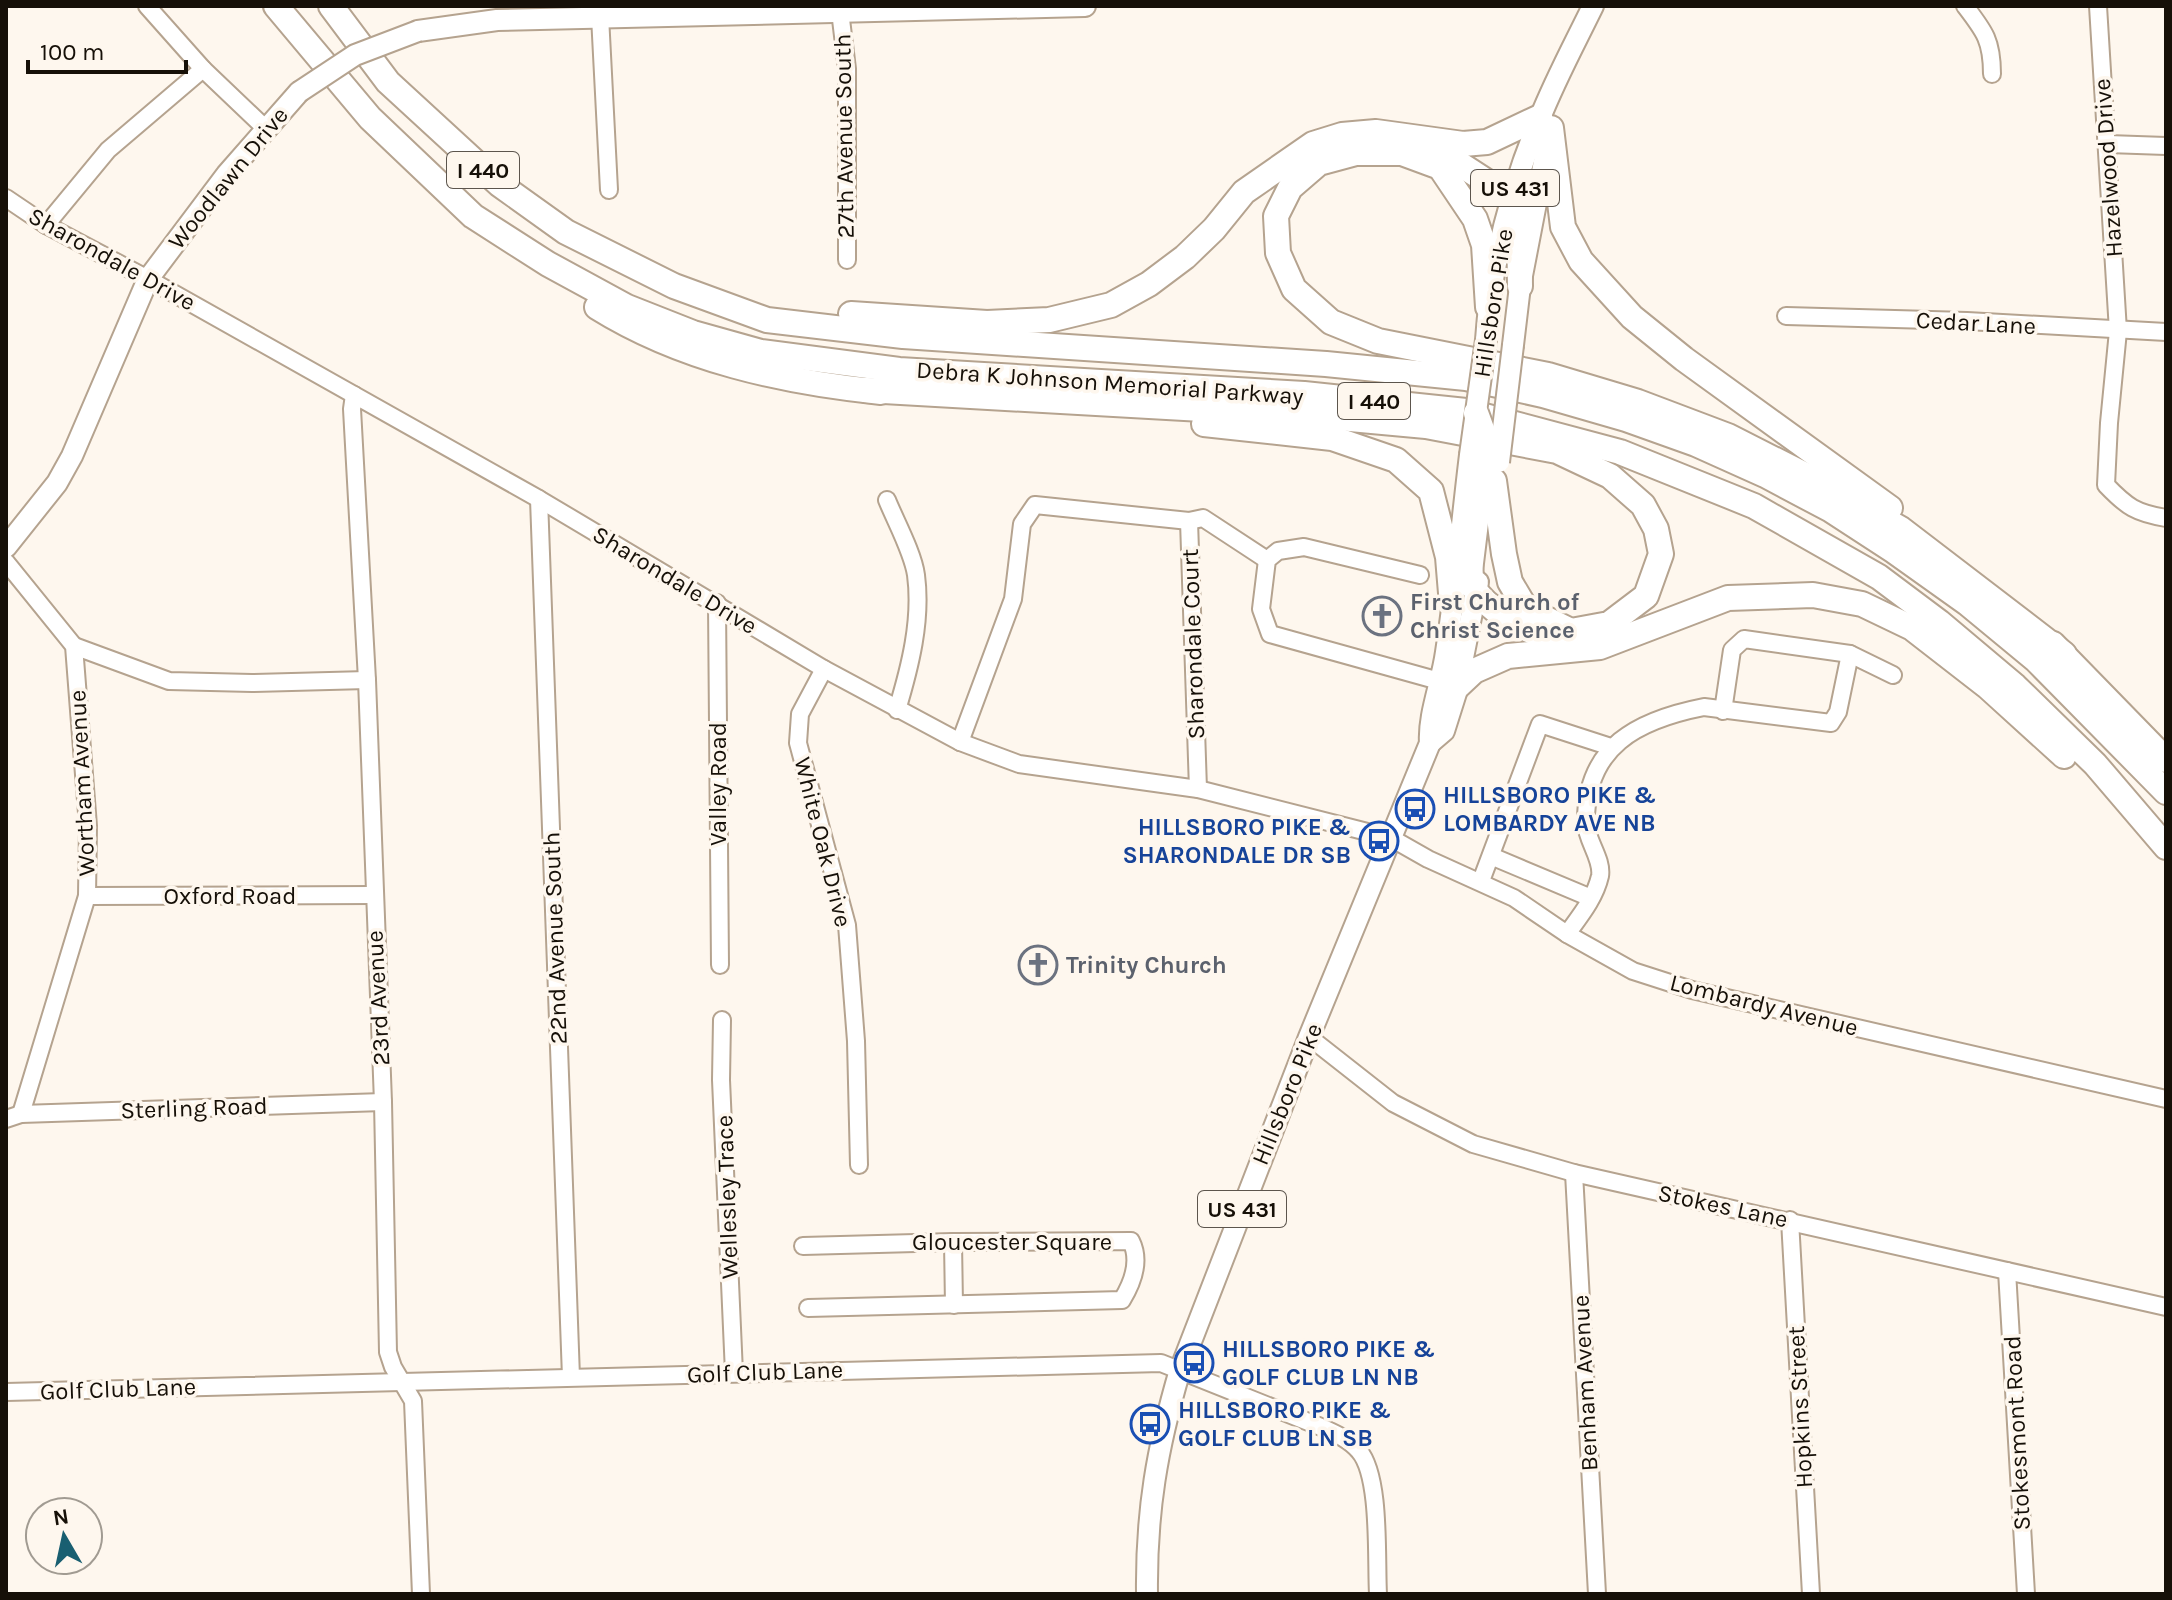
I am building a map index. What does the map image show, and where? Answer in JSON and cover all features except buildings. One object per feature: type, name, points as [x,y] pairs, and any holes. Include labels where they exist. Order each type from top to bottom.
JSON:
[{"type":"highway","name":"Debra K Johnson Memorial Parkway","points":[[276,6],[370,118],[473,216],[548,264],[627,307],[693,333],[761,352],[899,370],[1304,394],[1466,411],[1620,452],[1754,506],[1879,577],[2015,686],[2095,764],[2166,847]]},
{"type":"highway","name":"Debra K Johnson Memorial Parkway","points":[[331,6],[388,82],[499,184],[566,232],[674,286],[767,320],[903,336],[1326,364],[1466,378],[1543,395],[1626,419],[1696,444],[1765,475],[1831,510],[1967,603],[2036,660],[2166,792]]},
{"type":"highway","points":[[674,286],[771,307],[924,321],[987,323],[1049,320],[1111,305],[1149,284],[1185,257],[1214,229],[1244,192],[1313,144],[1342,135],[1376,132],[1463,144],[1487,142],[1546,123],[1559,207],[1569,243],[1581,261],[1632,317],[1705,374],[1966,564],[2064,654],[2166,760]]},
{"type":"highway","points":[[1423,140],[1512,198],[1519,214],[1520,286]]},
{"type":"highway","points":[[1488,307],[1484,245],[1462,197],[1440,167],[1402,153],[1356,153],[1319,163],[1290,188],[1276,216],[1278,253],[1294,289],[1331,322],[1378,341],[1548,375],[1638,402],[1728,436],[1901,529],[2064,654]]},
{"type":"highway","points":[[473,216],[507,247],[624,324],[711,359],[765,374],[866,390],[1332,438],[1396,460],[1431,491],[1448,557],[1452,605]]},
{"type":"highway","points":[[866,390],[1307,415],[1426,426],[1557,451],[1610,476],[1643,505],[1656,529],[1661,554],[1646,596],[1609,624],[1571,631],[1526,609],[1510,582],[1487,464],[1483,432],[1476,413]]},
{"type":"highway","points":[[1487,464],[1471,563],[1470,578],[1476,592],[1515,623],[1551,640],[1581,647]]},
{"type":"highway","points":[[1450,684],[1508,656],[1600,647],[1728,598],[1813,595],[1862,604],[1912,628],[1988,687],[2166,847]]},
{"type":"main road","name":"Woodlawn Drive","points":[[6,547],[57,483],[71,459],[148,279],[265,128],[299,92],[355,55],[418,31],[600,11],[840,11],[1085,6]]},
{"type":"main road","name":"Hillsboro Pike","points":[[1476,413],[1488,307],[1512,198],[1546,123],[1561,74],[1593,6]]},
{"type":"main road","name":"Hillsboro Pike","points":[[1147,1594],[1147,1537],[1153,1480],[1164,1425],[1180,1370],[1309,1037],[1430,743],[1444,731],[1450,684],[1452,605],[1513,345],[1546,123]]},
{"type":"main road","name":"Hillsboro Pike","points":[[1450,684],[1476,592]]},
{"type":"street","points":[[147,6],[203,69],[265,128]]},
{"type":"street","points":[[1965,6],[1987,34],[1992,52],[1992,74]]},
{"type":"street","name":"Hazelwood Drive","points":[[2098,6],[2118,331],[2106,485],[2125,505],[2143,514],[2166,518]]},
{"type":"street","points":[[600,11],[609,190]]},
{"type":"street","name":"27th Avenue South","points":[[840,11],[847,69],[847,260]]},
{"type":"street","points":[[46,225],[108,150],[203,69]]},
{"type":"street","points":[[2108,144],[2166,146]]},
{"type":"street","name":"Sharondale Drive","points":[[6,198],[46,225],[539,499],[824,669],[960,742],[1019,764],[1198,789],[1391,838]]},
{"type":"street","name":"Cedar Lane","points":[[1786,316],[1967,321],[2166,332]]},
{"type":"street","name":"23rd Avenue","points":[[354,395],[352,409],[367,680],[383,1102],[388,1352],[413,1401],[421,1594]]},
{"type":"street","name":"22nd Avenue South","points":[[539,499],[571,1377]]},
{"type":"street","points":[[887,500],[916,574],[916,631],[909,671],[897,710]]},
{"type":"street","name":"Sharondale Court","points":[[960,742],[1013,599],[1022,524],[1035,505],[1189,521],[1198,789]]},
{"type":"street","points":[[1189,521],[1203,518],[1267,560]]},
{"type":"street","points":[[1420,575],[1304,547],[1278,551],[1267,560],[1261,609],[1270,634],[1450,684]]},
{"type":"street","points":[[6,562],[74,646],[169,681],[252,683],[367,680]]},
{"type":"street","name":"Valley Road","points":[[717,603],[720,965]]},
{"type":"street","points":[[1723,711],[1732,650],[1744,639],[1850,654],[1893,675]]},
{"type":"street","name":"Wortham Avenue","points":[[13,1117],[87,896],[88,826],[74,646]]},
{"type":"street","points":[[1567,934],[1591,898],[1601,873],[1585,825],[1590,784],[1611,747],[1628,733],[1684,711],[1704,707],[1831,723],[1838,712],[1850,654]]},
{"type":"street","name":"White Oak Drive","points":[[824,669],[800,714],[798,743],[847,925],[856,1041],[859,1165]]},
{"type":"street","points":[[1481,881],[1540,724],[1611,747]]},
{"type":"street","name":"Lombardy Avenue","points":[[1391,838],[1428,859],[1514,898],[1567,934],[1633,971],[1692,990],[2166,1099]]},
{"type":"street","points":[[1490,859],[1591,898]]},
{"type":"street","name":"Oxford Road","points":[[87,896],[373,895]]},
{"type":"street","name":"Wellesley Trace","points":[[722,1020],[721,1080],[734,1373]]},
{"type":"street","name":"Stokes Lane","points":[[1309,1037],[1393,1103],[1473,1144],[1574,1173],[2166,1307]]},
{"type":"street","name":"Sterling Road","points":[[13,1117],[383,1102]]},
{"type":"street","name":"Benham Avenue","points":[[1574,1173],[1597,1594]]},
{"type":"street","name":"Hopkins Street","points":[[1790,1220],[1811,1594]]},
{"type":"street","name":"Gloucester Square","points":[[803,1246],[1131,1241],[1136,1257],[1132,1284],[1122,1300],[808,1308]]},
{"type":"street","points":[[953,1242],[954,1305]]},
{"type":"street","name":"Stokesmont Road","points":[[2007,1271],[2026,1594]]},
{"type":"street","points":[[2166,1307],[2166,1322]]},
{"type":"street","name":"Golf Club Lane","points":[[6,1392],[1161,1363],[1321,1427],[1342,1437],[1359,1451],[1370,1470],[1378,1594]]},
{"type":"place","name":"First Church of Christ Science","points":[[1382,616]]},
{"type":"place","name":"HILLSBORO PIKE & LOMBARDY AVE NB","points":[[1415,809]]},
{"type":"place","name":"HILLSBORO PIKE & SHARONDALE DR SB","points":[[1379,841]]},
{"type":"place","name":"Trinity Church","points":[[1038,965]]},
{"type":"place","name":"HILLSBORO PIKE & GOLF CLUB LN NB","points":[[1194,1363]]},
{"type":"place","name":"HILLSBORO PIKE & GOLF CLUB LN SB","points":[[1150,1424]]}]
